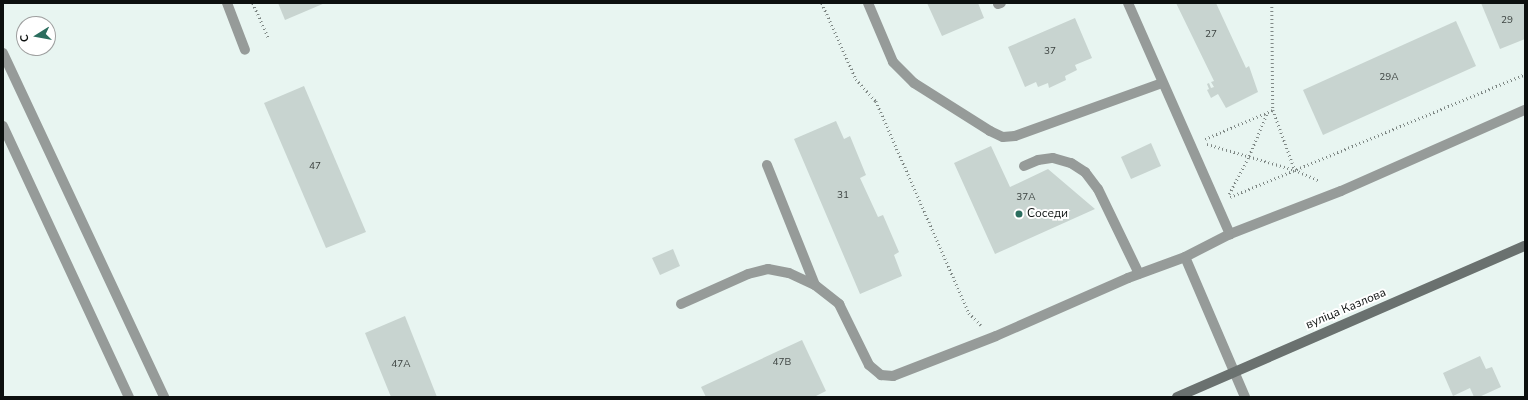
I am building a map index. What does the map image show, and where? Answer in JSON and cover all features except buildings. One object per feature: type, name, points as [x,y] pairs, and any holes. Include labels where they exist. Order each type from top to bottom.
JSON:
[{"type":"main road","name":"вуліца Казлова","points":[[1177,397],[1525,246]]},
{"type":"street","points":[[227,3],[245,50]]},
{"type":"street","points":[[868,3],[893,62],[914,83],[990,131],[1003,137],[1015,136],[1162,83]]},
{"type":"street","points":[[1128,3],[1162,83],[1230,234]]},
{"type":"street","points":[[3,53],[164,397]]},
{"type":"street","points":[[681,304],[748,274],[768,269],[789,273],[815,285],[839,304],[869,365],[881,376],[893,376],[996,336],[1139,274],[1185,257],[1230,234],[1341,191],[1525,110]]},
{"type":"street","points":[[3,126],[129,397]]},
{"type":"street","points":[[1024,166],[1038,160],[1053,158],[1071,163],[1085,172],[1098,190],[1139,274]]},
{"type":"street","points":[[767,166],[815,285]]},
{"type":"street","points":[[1185,257],[1245,397]]},
{"type":"path","points":[[253,3],[269,39]]},
{"type":"path","points":[[822,3],[856,79],[876,101],[969,313],[996,336]]},
{"type":"path","points":[[1272,3],[1273,110],[1295,170]]},
{"type":"path","points":[[1266,113],[1249,156],[1226,199],[1525,74]]},
{"type":"path","points":[[1273,110],[1199,141],[1295,170],[1341,191]]},
{"type":"place","name":"Соседи","points":[[1019,214]]}]
